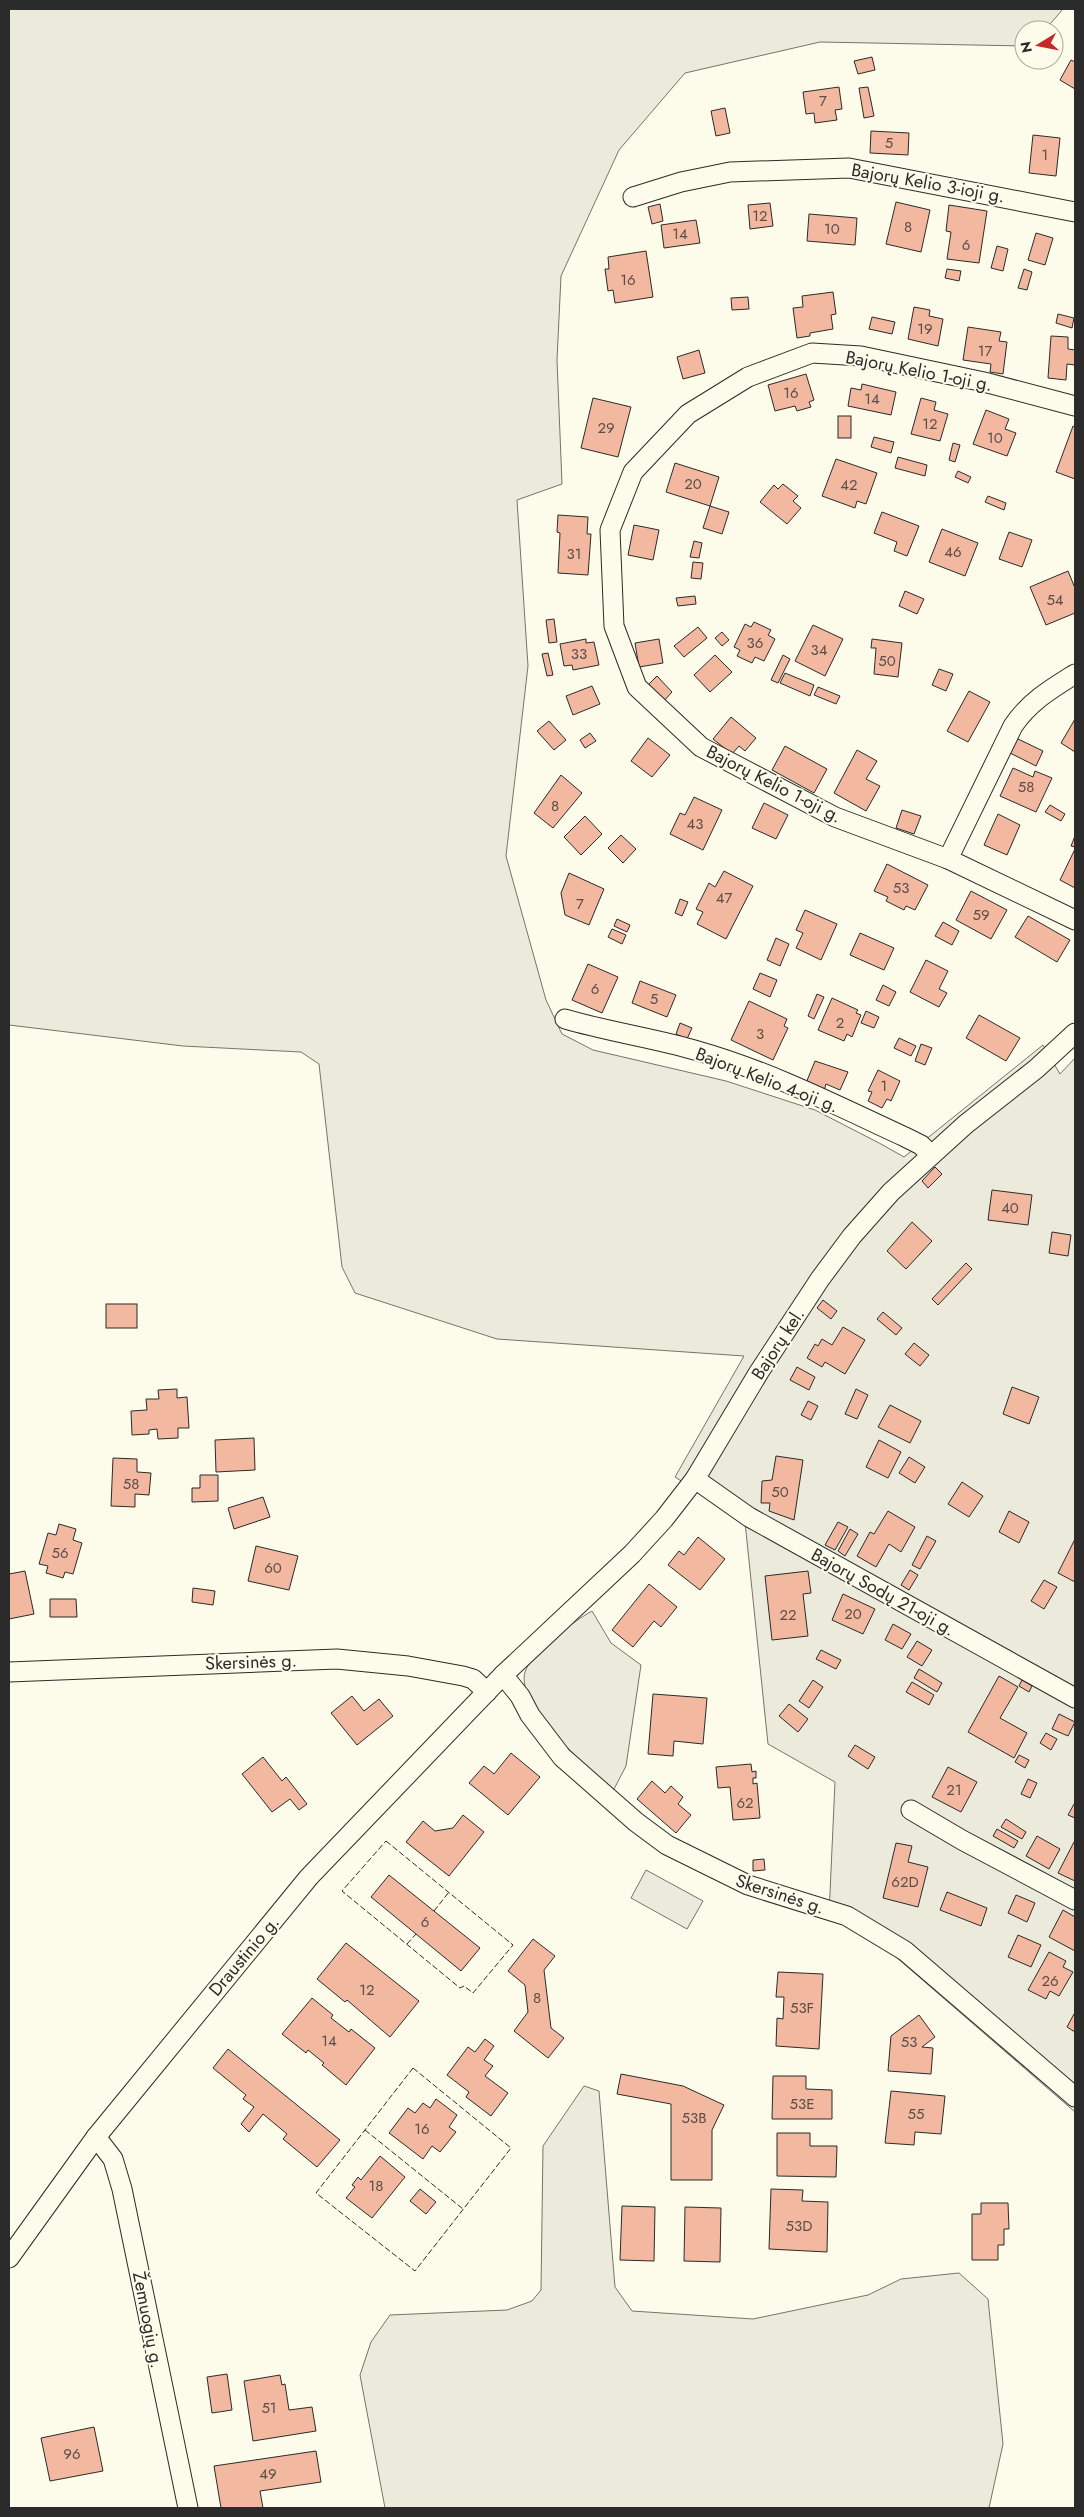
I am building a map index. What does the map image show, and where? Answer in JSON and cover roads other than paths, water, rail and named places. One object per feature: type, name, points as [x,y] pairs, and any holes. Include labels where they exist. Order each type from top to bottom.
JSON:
[{"type":"street","name":"Bajorų Kelio 3-ioji g.","points":[[633,198],[681,182],[730,172],[849,168],[1075,212]]},
{"type":"street","name":"Bajorų Kelio 1-oji g.","points":[[1075,406],[984,382],[870,358],[812,354],[748,377],[688,414],[634,472],[610,530],[614,626],[637,687],[701,746],[834,817],[948,859],[1075,920]]},
{"type":"street","points":[[948,859],[1013,726],[1024,710],[1042,694],[1075,674]]},
{"type":"street","name":"Bajorų Kelio 4-oji g.","points":[[565,1019],[698,1051],[758,1072],[905,1137],[921,1145],[931,1155]]},
{"type":"street","name":"Bajorų kel.","points":[[503,1675],[632,1554],[664,1518],[695,1479],[759,1372],[820,1279],[852,1236],[891,1192],[931,1155],[1036,1069],[1075,1033]]},
{"type":"street","name":"Bajorų Sodų 21-oji g.","points":[[695,1479],[749,1517],[1075,1698]]},
{"type":"street","name":"Skersinės g.","points":[[9,1672],[337,1659],[408,1666],[464,1676],[473,1679],[487,1692]]},
{"type":"street","name":"Draustinio g.","points":[[9,2258],[96,2137],[309,1878],[503,1675]]},
{"type":"street","name":"Skersinės g.","points":[[503,1675],[520,1696],[530,1715],[562,1757],[651,1834],[666,1845],[707,1867],[748,1886],[847,1916],[878,1933],[905,1950],[1075,2097]]},
{"type":"street","points":[[911,1810],[962,1840],[1075,1900]]},
{"type":"street","name":"Žemuogių g.","points":[[96,2137],[113,2159],[122,2189],[188,2508]]}]
